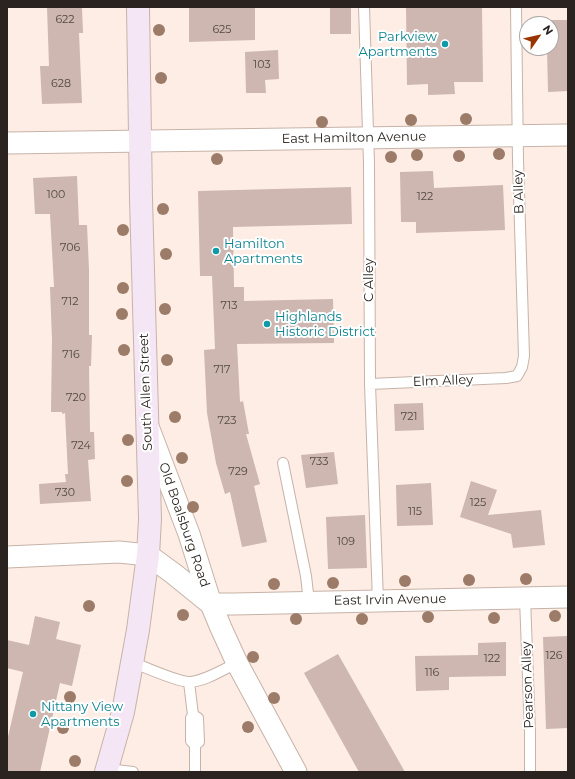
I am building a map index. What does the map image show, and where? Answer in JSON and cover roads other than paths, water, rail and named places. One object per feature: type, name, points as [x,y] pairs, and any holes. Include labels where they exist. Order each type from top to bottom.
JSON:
[{"type":"street","name":"South Allen Street","points":[[107,770],[123,712],[138,630],[148,555],[150,519],[138,7]]},
{"type":"street","name":"East Hamilton Avenue","points":[[7,144],[568,135]]},
{"type":"street","name":"Old Boalsburg Road","points":[[147,423],[189,534],[211,604],[236,663],[294,772]]},
{"type":"street","points":[[7,557],[120,552],[148,555]]},
{"type":"street","name":"Old Boalsburg Road","points":[[148,555],[211,604]]},
{"type":"street","name":"East Irvin Avenue","points":[[211,604],[568,597]]},
{"type":"lane","name":"C Alley","points":[[364,7],[368,138],[370,384],[378,601]]},
{"type":"lane","name":"B Alley","points":[[516,7],[524,356],[522,368],[517,376]]},
{"type":"lane","name":"Elm Alley","points":[[370,384],[480,380],[517,376]]},
{"type":"lane","points":[[283,463],[306,576],[309,602]]},
{"type":"lane","name":"Pearson Alley","points":[[525,598],[530,772]]},
{"type":"lane","points":[[132,662],[172,678],[190,682],[214,674],[236,663]]},
{"type":"lane","points":[[190,682],[193,715],[191,718],[191,741],[195,745],[195,772]]},
{"type":"lane","points":[[107,770],[133,772]]},
{"type":"place","name":"Parkview Apartments","points":[[445,44]]},
{"type":"place","name":"Hamilton Apartments","points":[[216,251]]},
{"type":"place","name":"Highlands Historic District","points":[[267,324]]},
{"type":"place","name":"Nittany View Apartments","points":[[33,714]]}]
